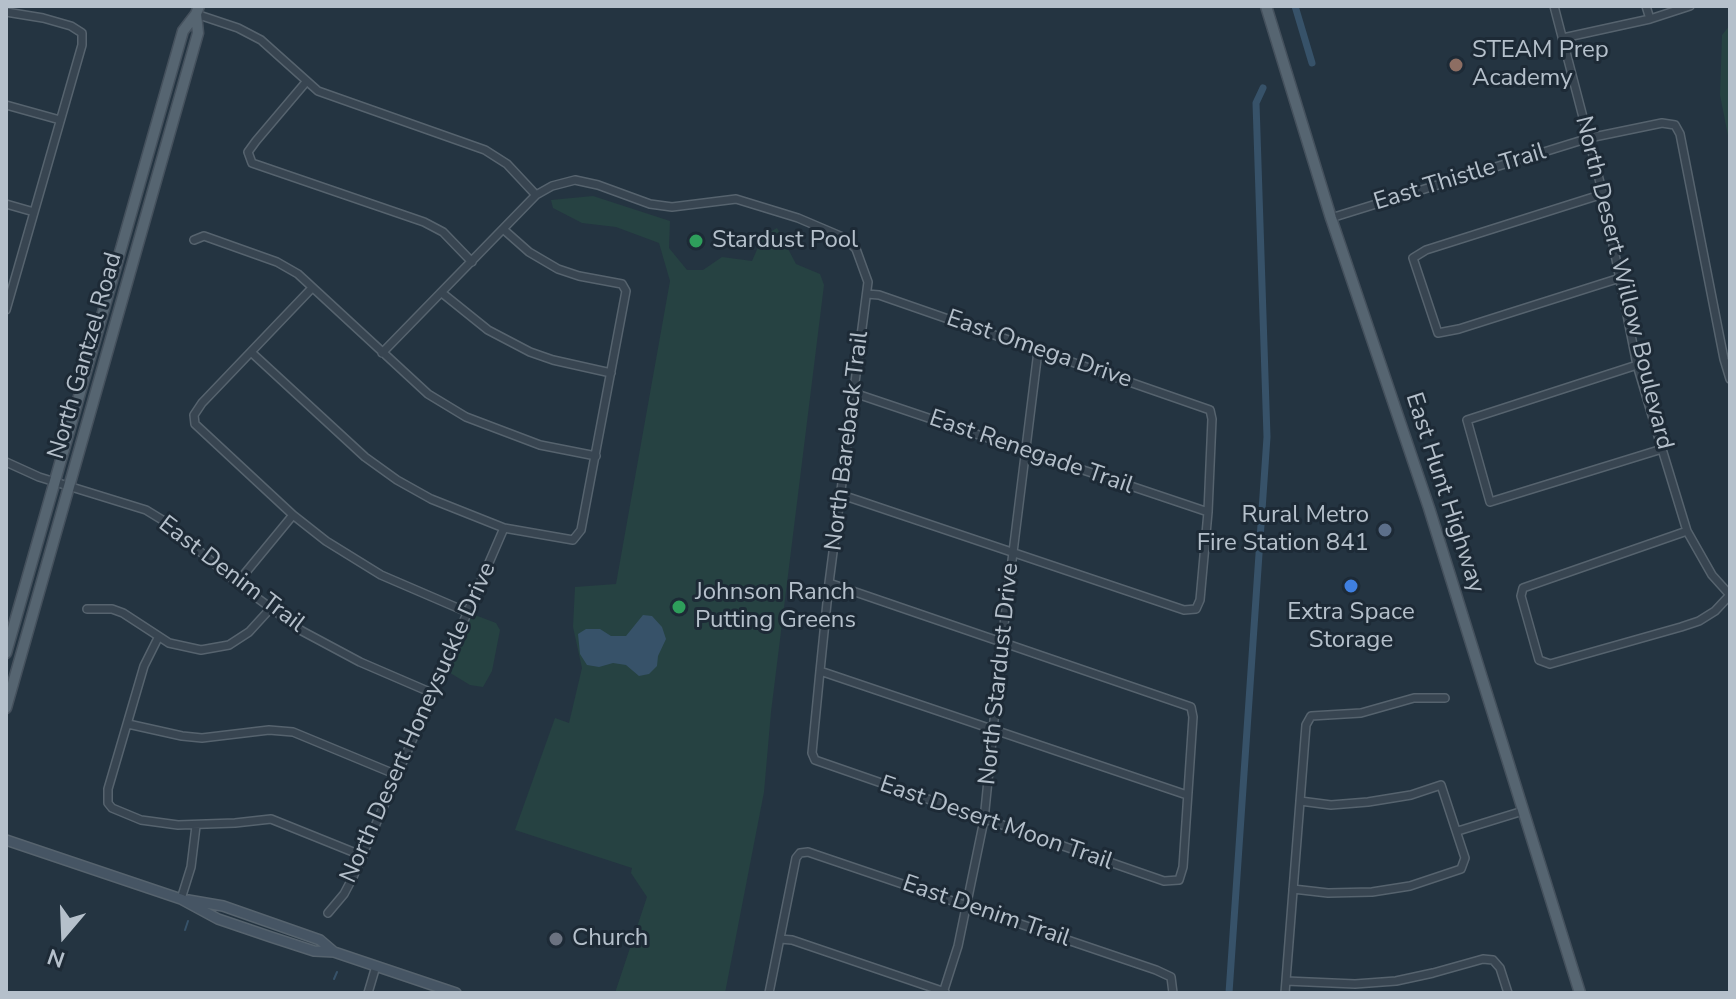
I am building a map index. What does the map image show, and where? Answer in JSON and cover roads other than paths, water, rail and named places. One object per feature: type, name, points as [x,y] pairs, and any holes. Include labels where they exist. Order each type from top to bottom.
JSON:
[{"type":"main road","name":"East Hunt Highway","points":[[1266,6],[1331,218],[1429,508],[1580,993]]},
{"type":"main road","name":"North Gantzel Road","points":[[6,653],[183,31],[197,10]]},
{"type":"main road","name":"North Gantzel Road","points":[[6,708],[198,33],[197,10]]},
{"type":"street","name":"North Desert Willow Boulevard","points":[[1554,6],[1603,194],[1637,365],[1662,449],[1687,531],[1712,575],[1730,595]]},
{"type":"street","points":[[1646,6],[1650,19]]},
{"type":"street","points":[[1563,38],[1650,19],[1690,6]]},
{"type":"street","points":[[197,10],[261,40],[306,82],[331,97],[485,150],[507,164],[536,195],[382,353]]},
{"type":"street","points":[[6,12],[43,18],[71,26],[82,33],[82,45],[7,304]]},
{"type":"street","points":[[306,82],[248,152],[252,163],[424,222],[443,232],[472,262]]},
{"type":"street","points":[[6,105],[60,120]]},
{"type":"street","name":"East Thistle Trail","points":[[1331,218],[1589,138],[1662,123],[1675,125],[1680,134],[1730,379]]},
{"type":"street","name":"North Bareback Trail","points":[[536,195],[552,186],[575,180],[650,204],[672,207],[742,200],[798,218],[845,238],[863,262],[868,282],[867,294],[829,583],[812,753],[815,760]]},
{"type":"street","points":[[1603,194],[1426,250],[1413,258],[1438,333],[1620,278]]},
{"type":"street","points":[[6,204],[34,212]]},
{"type":"street","points":[[252,353],[365,457],[397,480],[431,499],[504,528],[573,540],[578,537],[596,456],[626,291],[622,284],[558,269],[529,252],[503,229]]},
{"type":"street","points":[[194,240],[204,236],[277,262],[298,274],[428,394],[466,417],[540,445],[596,456]]},
{"type":"street","points":[[312,288],[202,403],[194,415],[195,424],[293,515],[326,541],[381,575],[467,612]]},
{"type":"street","points":[[442,293],[488,330],[530,352],[611,373]]},
{"type":"street","name":"East Omega Drive","points":[[867,294],[879,295],[1210,410],[1208,512]]},
{"type":"street","name":"North Stardust Drive","points":[[945,993],[984,820],[1002,641],[1038,351]]},
{"type":"street","points":[[1637,365],[1467,420],[1490,502],[1662,449]]},
{"type":"street","name":"East Renegade Trail","points":[[854,393],[1208,512]]},
{"type":"street","name":"East Denim Trail","points":[[6,462],[56,482],[146,510],[164,521],[270,609],[331,647],[432,693]]},
{"type":"street","points":[[842,495],[1184,610],[1196,609],[1200,600],[1208,512]]},
{"type":"street","points":[[237,583],[293,515]]},
{"type":"street","name":"North Desert Honeysuckle Drive","points":[[328,913],[344,894],[363,856],[504,528]]},
{"type":"street","points":[[1687,531],[1523,588],[1521,596],[1539,660],[1550,664],[1690,624],[1715,611],[1730,595]]},
{"type":"street","points":[[820,671],[1187,795],[1193,717],[1191,707],[829,583]]},
{"type":"street","points":[[87,609],[112,609],[123,613],[158,638],[188,649],[201,650],[229,645],[249,632],[270,609]]},
{"type":"street","points":[[158,638],[144,666],[108,789],[108,803],[112,808],[141,820],[196,826],[271,819],[363,856]]},
{"type":"street","points":[[1285,993],[1306,725],[1311,716],[1361,713],[1414,698],[1445,698]]},
{"type":"street","points":[[128,724],[202,738],[269,730],[293,732],[397,775]]},
{"type":"street","name":"East Desert Moon Trail","points":[[815,760],[1164,881],[1179,880],[1182,875],[1187,795]]},
{"type":"street","points":[[1293,889],[1328,893],[1372,892],[1410,886],[1461,869],[1465,858],[1441,785],[1411,795],[1368,802],[1331,805],[1300,801]]},
{"type":"street","points":[[1458,831],[1523,811]]},
{"type":"street","points":[[181,899],[191,867],[196,826]]},
{"type":"street","points":[[6,840],[181,899],[218,919],[314,951],[334,952],[456,993]]},
{"type":"street","name":"East Denim Trail","points":[[780,939],[796,858],[800,853],[808,852],[1171,977],[1173,993]]},
{"type":"street","points":[[769,993],[780,939],[792,940],[945,993]]},
{"type":"street","points":[[1286,981],[1355,984],[1396,981],[1483,959],[1493,960],[1500,968],[1508,993]]},
{"type":"street","points":[[368,993],[376,966]]},
{"type":"water","points":[[643,615],[652,616],[662,627],[666,639],[657,666],[649,674],[639,676],[626,665],[613,663],[599,667],[587,665],[580,654],[578,634],[586,629],[600,629],[611,636],[626,636]]},
{"type":"waterway","points":[[1295,6],[1312,63]]},
{"type":"waterway","points":[[1229,993],[1267,437],[1256,103],[1263,88]]},
{"type":"waterway","points":[[185,930],[188,921]]},
{"type":"waterway","points":[[334,979],[337,972]]},
{"type":"place","name":"STEAM Prep Academy","points":[[1456,65]]},
{"type":"place","name":"Stardust Pool","points":[[696,241]]},
{"type":"place","name":"Rural Metro Fire Station 841","points":[[1385,530]]},
{"type":"place","name":"Extra Space Storage","points":[[1351,586]]},
{"type":"place","name":"Johnson Ranch Putting Greens","points":[[679,607]]},
{"type":"place","name":"Church","points":[[556,939]]}]
